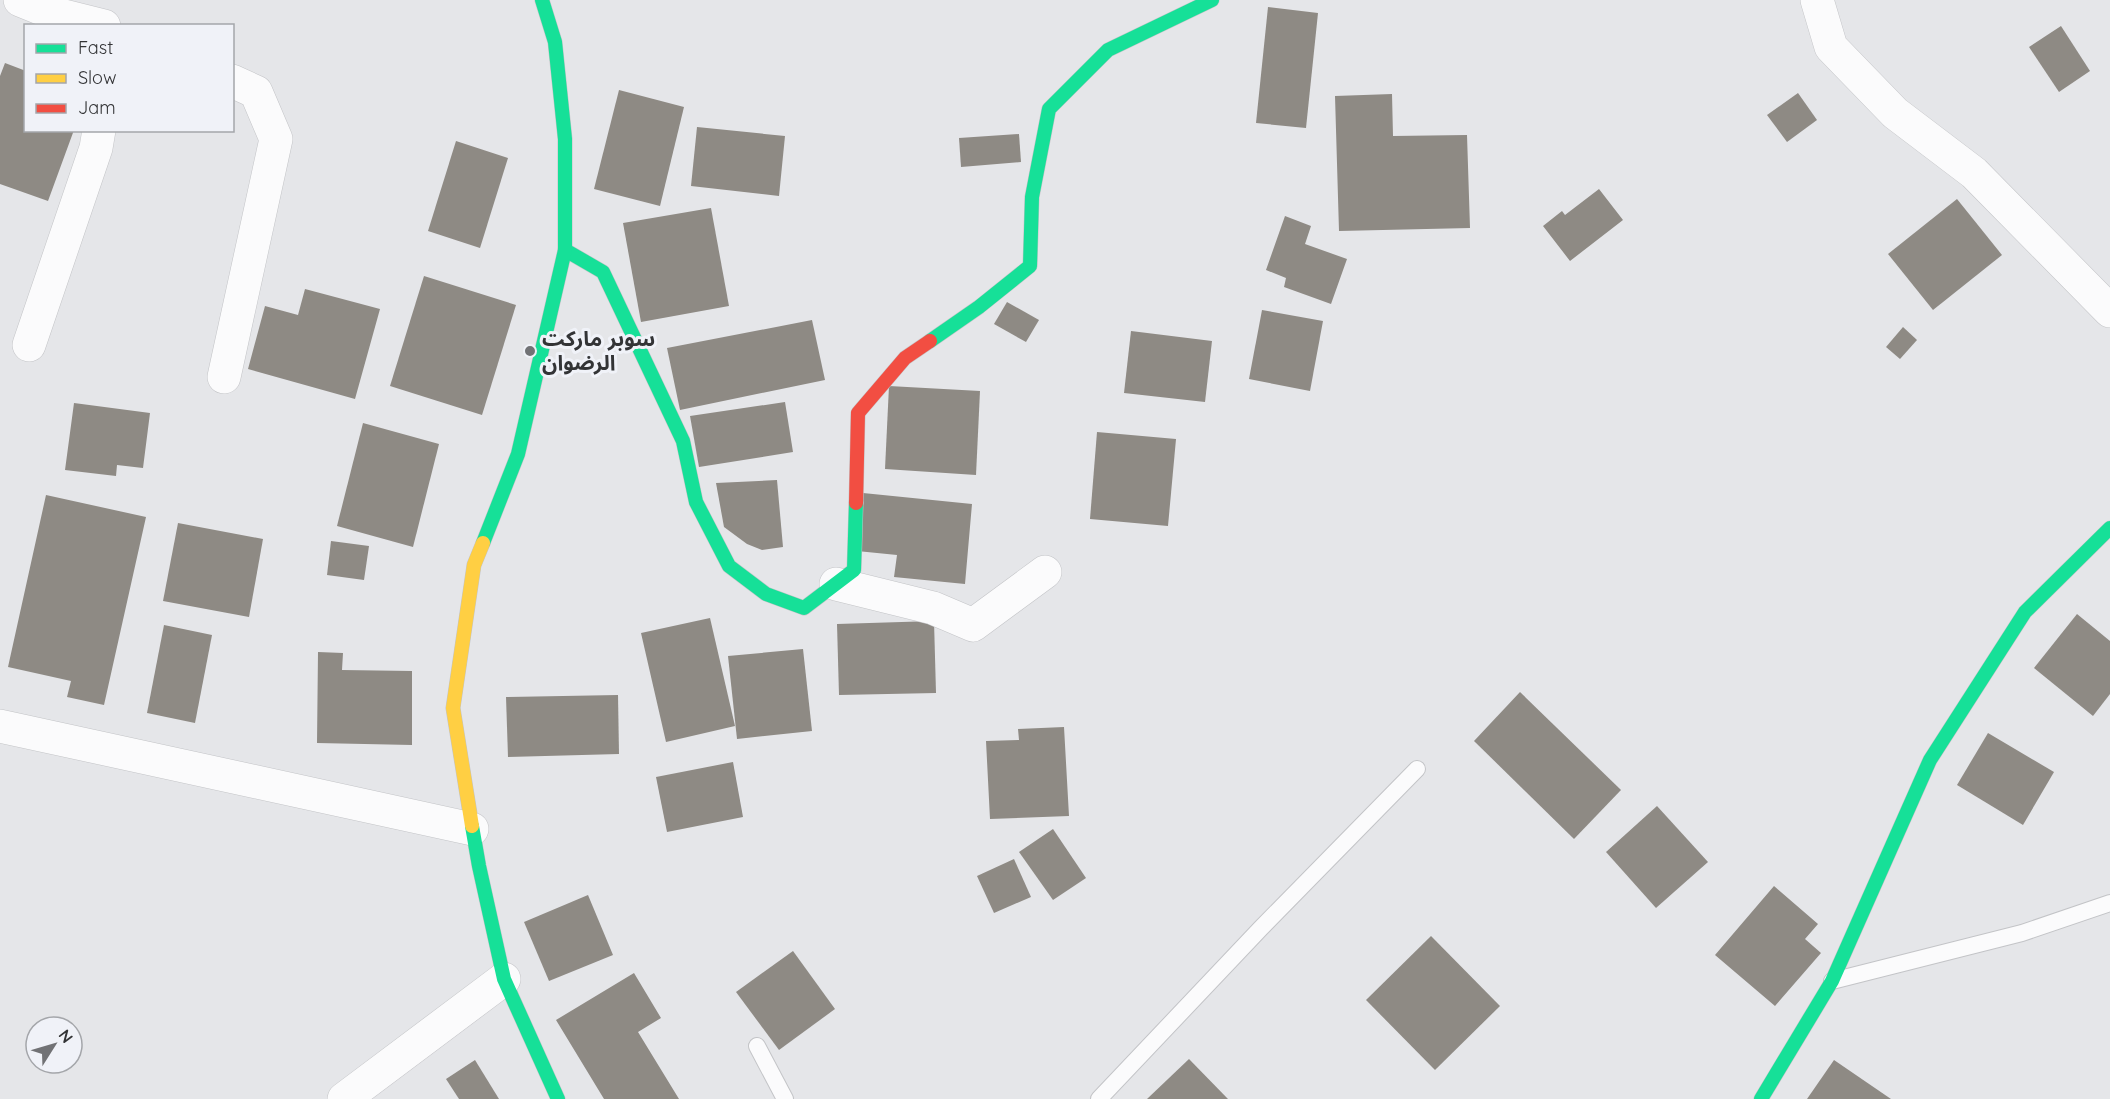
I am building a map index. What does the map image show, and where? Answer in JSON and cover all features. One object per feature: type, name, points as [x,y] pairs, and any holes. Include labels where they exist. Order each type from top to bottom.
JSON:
[{"type":"street","points":[[20,0],[52,13],[96,24]]},
{"type":"street","points":[[542,0],[555,42],[565,139],[565,250],[518,454],[474,565],[453,708],[472,829],[504,980],[558,1099]]},
{"type":"street","points":[[565,250],[603,272],[682,441],[696,502],[729,566],[766,594],[804,608],[854,570],[858,412],[905,358],[979,307],[1030,266],[1032,197],[1049,109],[1108,50],[1212,0]]},
{"type":"street","points":[[1817,0],[1831,47],[1895,113],[1974,173],[2110,312]]},
{"type":"street","points":[[224,377],[276,139],[256,92],[234,82]]},
{"type":"street","points":[[29,345],[96,148],[99,132]]},
{"type":"street","points":[[1761,1099],[1832,981],[1930,760],[2025,612],[2110,528]]},
{"type":"street","points":[[836,584],[933,608],[973,626],[1045,572]]},
{"type":"street","points":[[0,726],[472,829]]},
{"type":"street","points":[[344,1099],[504,980]]},
{"type":"lane","points":[[1099,1099],[1418,769]]},
{"type":"lane","points":[[1832,981],[2022,933],[2110,903]]},
{"type":"lane","points":[[758,1046],[785,1099]]},
{"type":"building","points":[[1268,7],[1318,13],[1306,128],[1256,123]]},
{"type":"building","points":[[2061,26],[2090,71],[2059,92],[2029,47]]},
{"type":"building","points":[[5,63],[24,70],[24,132],[73,132],[48,201],[0,184],[0,76]]},
{"type":"building","points":[[619,90],[684,107],[660,206],[594,189]]},
{"type":"building","points":[[1798,93],[1817,120],[1787,142],[1767,115]]},
{"type":"building","points":[[1392,94],[1393,136],[1467,135],[1470,228],[1339,231],[1335,96]]},
{"type":"building","points":[[697,127],[785,136],[779,196],[691,186]]},
{"type":"building","points":[[1019,134],[1021,162],[961,167],[959,138]]},
{"type":"building","points":[[456,141],[508,158],[480,248],[428,231]]},
{"type":"building","points":[[1599,189],[1623,220],[1570,261],[1543,226],[1562,211],[1565,215]]},
{"type":"building","points":[[1957,199],[2002,255],[1933,310],[1888,254]]},
{"type":"building","points":[[711,208],[729,306],[641,322],[623,223]]},
{"type":"building","points":[[1285,216],[1311,226],[1305,244],[1347,259],[1331,304],[1284,287],[1286,278],[1266,270]]},
{"type":"building","points":[[424,276],[516,305],[482,415],[390,386]]},
{"type":"building","points":[[305,289],[380,309],[355,399],[248,369],[265,306],[298,315]]},
{"type":"building","points":[[1007,302],[1039,320],[1026,342],[994,324]]},
{"type":"building","points":[[1262,310],[1323,321],[1310,391],[1249,379]]},
{"type":"building","points":[[812,320],[825,380],[680,410],[667,348]]},
{"type":"building","points":[[1903,327],[1917,340],[1900,359],[1886,347]]},
{"type":"building","points":[[1131,331],[1212,341],[1205,402],[1124,393]]},
{"type":"building","points":[[889,386],[980,391],[976,475],[885,469]]},
{"type":"building","points":[[785,402],[793,452],[699,467],[690,416]]},
{"type":"building","points":[[74,403],[150,413],[143,468],[117,465],[116,476],[65,470]]},
{"type":"building","points":[[363,423],[439,444],[413,547],[337,526]]},
{"type":"building","points":[[1097,432],[1176,439],[1168,526],[1090,519]]},
{"type":"building","points":[[777,480],[783,547],[762,550],[747,544],[724,527],[716,483]]},
{"type":"building","points":[[863,493],[972,504],[965,584],[894,577],[897,555],[857,551]]},
{"type":"building","points":[[46,495],[146,517],[104,705],[67,697],[71,681],[8,667]]},
{"type":"building","points":[[178,523],[263,539],[249,617],[163,601]]},
{"type":"building","points":[[331,541],[369,546],[364,580],[327,575]]},
{"type":"building","points":[[2077,614],[2110,641],[2110,694],[2093,716],[2034,668]]},
{"type":"building","points":[[710,618],[735,726],[666,742],[641,633]]},
{"type":"building","points":[[934,621],[936,693],[839,695],[837,624]]},
{"type":"building","points":[[164,625],[212,635],[195,723],[147,713]]},
{"type":"building","points":[[803,649],[812,731],[737,739],[728,656]]},
{"type":"building","points":[[318,652],[343,653],[342,670],[412,671],[412,745],[317,743]]},
{"type":"building","points":[[1520,692],[1621,790],[1574,839],[1474,741]]},
{"type":"building","points":[[618,695],[619,754],[508,757],[506,697]]},
{"type":"building","points":[[1064,727],[1069,816],[990,819],[986,741],[1019,740],[1018,729]]},
{"type":"building","points":[[1988,733],[2054,772],[2023,825],[1957,785]]},
{"type":"building","points":[[733,762],[743,817],[667,832],[656,777]]},
{"type":"building","points":[[1657,806],[1708,862],[1656,908],[1606,852]]},
{"type":"building","points":[[1053,829],[1086,878],[1053,900],[1019,852]]},
{"type":"building","points":[[1014,859],[1031,897],[994,913],[977,876]]},
{"type":"building","points":[[1774,886],[1818,924],[1805,939],[1821,953],[1775,1006],[1715,955]]},
{"type":"building","points":[[588,895],[613,955],[549,981],[524,922]]},
{"type":"building","points":[[1431,936],[1500,1006],[1435,1070],[1366,1000]]},
{"type":"building","points":[[793,951],[835,1009],[779,1050],[736,992]]},
{"type":"building","points":[[634,973],[661,1018],[638,1032],[679,1099],[604,1099],[556,1020]]},
{"type":"building","points":[[1189,1059],[1228,1099],[1147,1099]]},
{"type":"building","points":[[475,1060],[499,1099],[459,1099],[446,1079]]},
{"type":"building","points":[[1834,1060],[1891,1099],[1807,1099]]},
{"type":"traffic: fast","points":[[483,543],[518,454],[565,250],[565,139],[555,42],[542,0]]},
{"type":"traffic: fast","points":[[930,341],[979,307],[1030,266],[1032,197],[1049,109],[1108,50],[1212,0]]},
{"type":"traffic: fast","points":[[565,250],[603,272],[683,441],[696,502],[729,566],[766,594],[804,608],[854,570],[856,503]]},
{"type":"traffic: fast","points":[[1761,1099],[1832,981],[1930,760],[2025,612],[2110,528]]},
{"type":"traffic: fast","points":[[472,826],[504,979],[558,1099]]},
{"type":"traffic: slow","points":[[472,826],[453,708],[474,565],[483,543]]},
{"type":"traffic: jam","points":[[856,503],[858,413],[905,358],[930,341]]},
{"type":"place","name":"سوبر ماركت الرضوان","points":[[530,351]]}]
